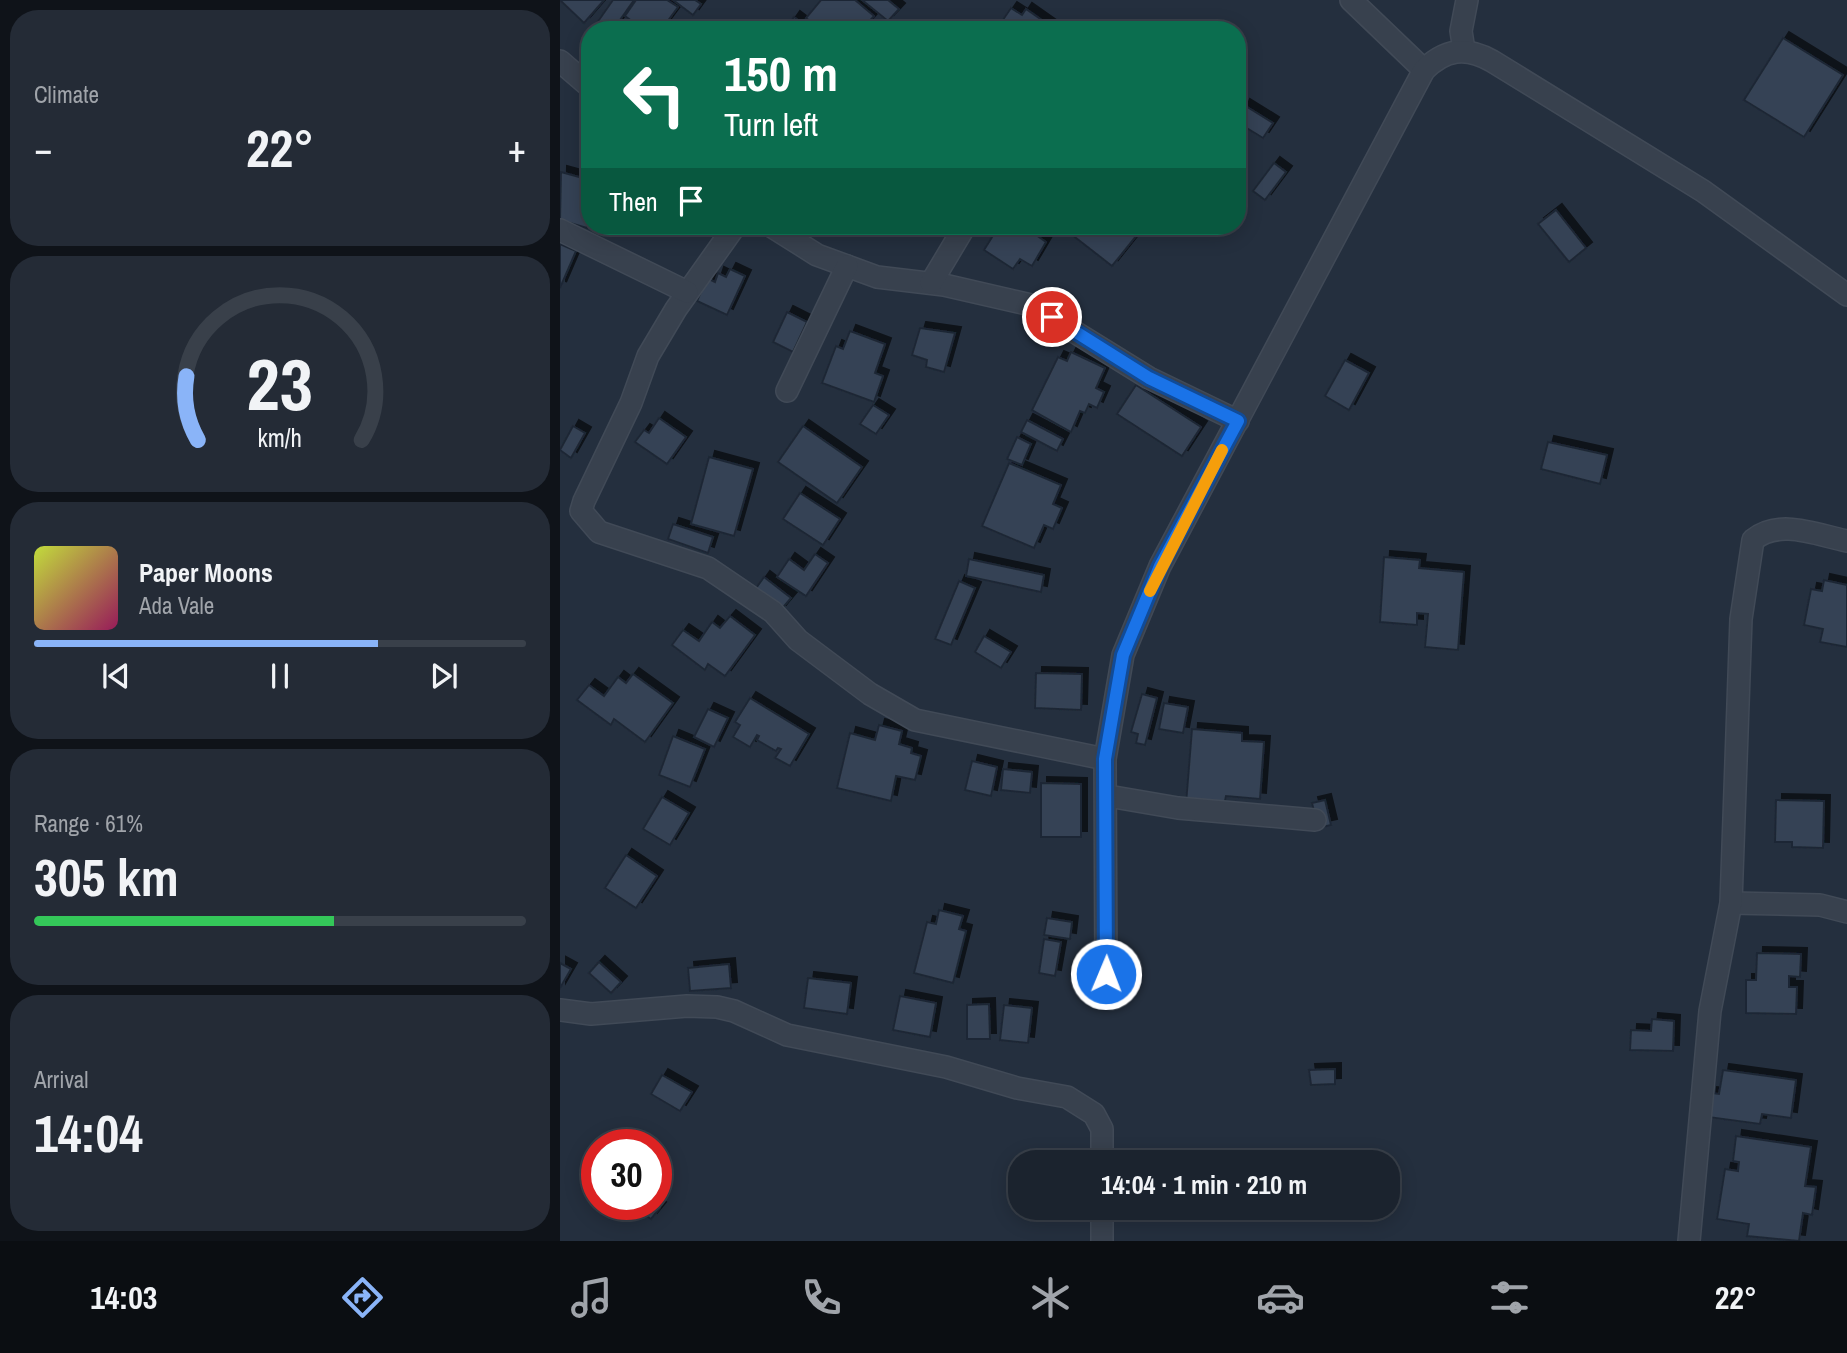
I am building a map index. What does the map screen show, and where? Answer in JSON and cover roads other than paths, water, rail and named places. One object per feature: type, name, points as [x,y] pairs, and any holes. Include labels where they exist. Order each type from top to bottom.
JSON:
[{"type":"street","points":[[1351,0],[1424,70]]},
{"type":"street","points":[[1464,50],[1461,31],[1467,0]]},
{"type":"street","points":[[1106,974],[1108,796],[1105,759],[1123,655],[1160,566],[1424,70],[1448,52],[1464,50],[1492,61],[1703,191],[1847,295]]},
{"type":"street","points":[[560,61],[581,79]]},
{"type":"street","points":[[560,230],[687,292]]},
{"type":"street","points":[[728,235],[687,292],[648,356],[631,403],[584,501],[581,511],[585,517],[599,532],[708,568],[773,612],[798,640],[870,694],[915,720],[1105,759]]},
{"type":"street","points":[[785,235],[817,255],[877,277],[931,283],[1031,305],[1149,378],[1238,421]]},
{"type":"street","points":[[931,283],[960,235]]},
{"type":"street","points":[[787,391],[846,266]]},
{"type":"street","points":[[1689,1241],[1710,1010],[1731,903],[1741,619],[1753,540],[1762,532],[1787,528],[1847,541]]},
{"type":"street","points":[[1108,796],[1178,808],[1315,820]]},
{"type":"street","points":[[1731,903],[1820,905],[1847,912]]},
{"type":"street","points":[[560,1010],[591,1014],[687,1006],[717,1007],[734,1011],[787,1035],[946,1067],[1017,1088],[1067,1097],[1094,1114],[1102,1129],[1102,1150]]},
{"type":"street","points":[[1102,1220],[1102,1241]]}]
